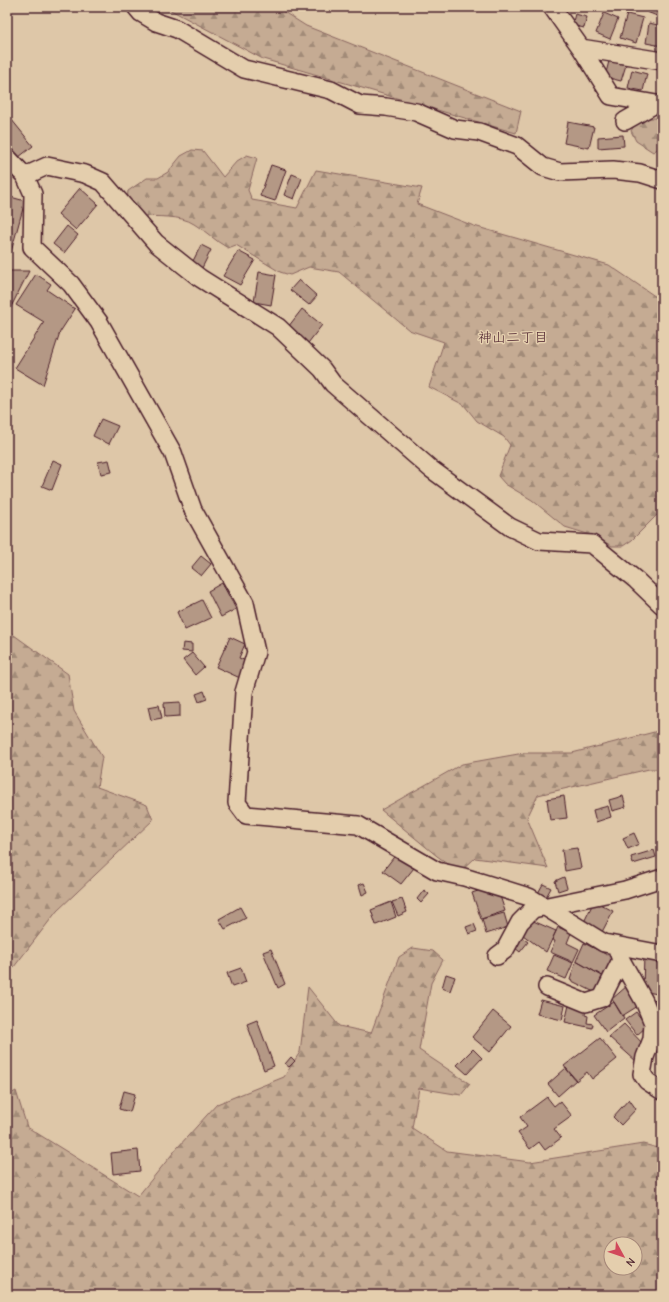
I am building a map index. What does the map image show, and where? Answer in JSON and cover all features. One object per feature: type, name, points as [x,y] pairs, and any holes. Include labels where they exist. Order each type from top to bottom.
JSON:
[{"type":"street","points":[[136,7],[141,14],[156,22],[177,29],[244,69],[331,90],[360,105],[386,106],[416,112],[455,129],[479,132],[517,146],[543,167],[560,172],[613,170],[640,173],[662,180]]},
{"type":"street","points":[[552,7],[581,48],[611,96],[658,105]]},
{"type":"street","points":[[581,48],[662,60]]},
{"type":"street","points":[[624,120],[658,105]]},
{"type":"street","points":[[7,157],[25,176],[33,194],[32,247],[71,284],[99,322],[173,453],[193,510],[244,603],[256,652],[244,692],[237,803],[246,815],[358,825],[437,871],[464,877],[529,897],[619,953],[662,954]]},
{"type":"street","points":[[25,176],[47,166],[85,174],[103,182],[156,243],[200,278],[278,327],[322,369],[333,384],[432,469],[510,527],[539,541],[592,544],[636,580],[662,606]]},
{"type":"street","points":[[497,956],[504,950],[520,922],[533,909],[624,890],[662,878]]},
{"type":"street","points":[[547,987],[586,1002],[602,998],[619,953]]},
{"type":"street","points":[[619,953],[644,1001],[653,1023],[652,1039],[645,1057],[642,1074],[647,1081],[662,1091]]},
{"type":"green space","points":[[165,7],[276,7],[306,26],[521,111],[516,133],[263,59]]},
{"type":"green space","points":[[646,118],[662,118],[662,146],[653,152],[636,141],[631,131],[636,122]]},
{"type":"green space","points":[[192,150],[203,151],[223,177],[237,161],[247,155],[257,158],[248,190],[252,200],[297,208],[316,170],[422,188],[417,204],[474,226],[609,265],[662,301],[662,510],[632,540],[623,546],[612,546],[594,536],[565,527],[532,500],[505,484],[498,476],[510,445],[504,437],[477,421],[464,405],[429,387],[444,342],[409,330],[339,272],[309,267],[290,275],[280,272],[236,245],[228,248],[189,221],[168,217],[141,216],[127,202],[128,191],[147,178],[158,178],[168,172],[181,156]]},
{"type":"green space","points":[[7,630],[68,674],[74,711],[102,757],[97,787],[147,805],[153,820],[57,911],[7,976]]},
{"type":"green space","points":[[662,730],[662,769],[649,769],[538,795],[527,818],[548,868],[475,858],[460,872],[437,856],[381,810],[462,764],[524,753],[572,753]]},
{"type":"green space","points":[[413,948],[433,951],[443,960],[431,983],[419,1050],[470,1084],[461,1095],[419,1088],[412,1128],[447,1151],[530,1162],[643,1144],[662,1149],[662,1295],[7,1295],[7,1096],[16,1091],[27,1127],[138,1196],[178,1147],[217,1104],[284,1077],[300,1052],[308,987],[339,1026],[371,1033],[399,957]]},
{"type":"building","points":[[649,7],[662,7],[662,18],[647,12]]},
{"type":"building","points":[[604,13],[618,19],[610,39],[596,33]]},
{"type":"building","points":[[575,14],[587,17],[584,28],[572,25]]},
{"type":"building","points":[[627,14],[643,18],[636,43],[620,38]]},
{"type":"building","points":[[649,23],[662,26],[662,46],[646,43]]},
{"type":"building","points":[[609,61],[626,65],[621,81],[605,77]]},
{"type":"building","points":[[632,70],[647,74],[643,91],[628,88]]},
{"type":"building","points":[[7,114],[33,146],[19,157],[7,142]]},
{"type":"building","points":[[568,122],[594,127],[589,148],[564,143]]},
{"type":"building","points":[[623,135],[624,146],[598,148],[598,137]]},
{"type":"building","points":[[271,165],[286,170],[275,201],[260,196]]},
{"type":"building","points":[[292,174],[302,178],[294,199],[284,195]]},
{"type":"building","points":[[80,188],[98,204],[76,230],[58,214]]},
{"type":"building","points":[[7,196],[25,201],[11,252],[7,251]]},
{"type":"building","points":[[67,226],[78,235],[64,253],[53,244]]},
{"type":"building","points":[[201,245],[211,250],[201,270],[191,265]]},
{"type":"building","points":[[238,251],[255,260],[240,285],[223,276]]},
{"type":"building","points":[[7,271],[29,271],[8,313],[7,313]]},
{"type":"building","points":[[259,272],[276,275],[271,305],[254,302]]},
{"type":"building","points":[[36,274],[51,284],[47,290],[75,309],[60,332],[43,385],[15,368],[44,322],[16,305]]},
{"type":"building","points":[[299,280],[317,296],[309,305],[290,290]]},
{"type":"building","points":[[302,309],[322,325],[305,347],[285,331]]},
{"type":"building","points":[[101,419],[118,426],[109,444],[93,436]]},
{"type":"building","points":[[53,460],[62,464],[52,490],[42,486]]},
{"type":"building","points":[[109,460],[112,472],[101,474],[98,462]]},
{"type":"building","points":[[201,556],[211,564],[201,576],[191,568]]},
{"type":"building","points":[[222,583],[236,609],[221,617],[208,591]]},
{"type":"building","points":[[202,600],[211,618],[185,630],[177,612]]},
{"type":"building","points":[[230,637],[245,644],[239,658],[246,661],[240,678],[216,667]]},
{"type":"building","points":[[183,643],[192,644],[192,652],[182,651]]},
{"type":"building","points":[[192,653],[204,667],[195,675],[183,660]]},
{"type":"building","points":[[204,691],[207,699],[199,702],[196,694]]},
{"type":"building","points":[[180,702],[180,716],[165,717],[164,703]]},
{"type":"building","points":[[159,705],[162,718],[151,720],[148,707]]},
{"type":"building","points":[[564,796],[567,818],[550,820],[547,799]]},
{"type":"building","points":[[623,796],[626,807],[612,811],[609,800]]},
{"type":"building","points":[[608,806],[611,817],[596,822],[593,810]]},
{"type":"building","points":[[634,833],[639,844],[628,849],[623,838]]},
{"type":"building","points":[[577,848],[581,868],[565,871],[562,850]]},
{"type":"building","points":[[400,849],[418,863],[401,884],[383,871]]},
{"type":"building","points":[[654,850],[656,857],[633,864],[631,857]]},
{"type":"building","points":[[564,877],[567,888],[558,891],[555,881]]},
{"type":"building","points":[[364,883],[368,892],[362,895],[359,885]]},
{"type":"building","points":[[543,884],[551,888],[546,897],[538,893]]},
{"type":"building","points":[[487,888],[498,890],[505,911],[481,919],[472,893]]},
{"type":"building","points":[[424,890],[429,894],[421,903],[417,899]]},
{"type":"building","points":[[402,899],[407,912],[398,916],[392,902]]},
{"type":"building","points":[[594,901],[613,911],[602,932],[584,922]]},
{"type":"building","points":[[391,902],[396,917],[376,925],[371,910]]},
{"type":"building","points":[[240,907],[246,918],[225,929],[219,919]]},
{"type":"building","points":[[504,913],[508,927],[486,934],[482,919]]},
{"type":"building","points":[[531,920],[556,931],[546,952],[523,935]]},
{"type":"building","points":[[474,924],[477,931],[469,934],[466,927]]},
{"type":"building","points":[[558,927],[571,933],[567,943],[579,949],[573,962],[550,952],[555,941],[552,940]]},
{"type":"building","points":[[517,934],[528,942],[520,952],[510,944]]},
{"type":"building","points":[[584,943],[615,959],[606,978],[576,961]]},
{"type":"building","points":[[271,949],[285,984],[278,988],[263,952]]},
{"type":"building","points":[[644,954],[662,960],[662,995],[643,991]]},
{"type":"building","points":[[554,955],[573,963],[566,979],[547,971]]},
{"type":"building","points":[[576,961],[606,978],[598,994],[570,980]]},
{"type":"building","points":[[241,968],[246,982],[232,987],[227,973]]},
{"type":"building","points":[[446,974],[455,977],[450,991],[442,988]]},
{"type":"building","points":[[627,986],[638,1006],[622,1016],[612,999]]},
{"type":"building","points":[[652,999],[662,1001],[662,1016]]},
{"type":"building","points":[[541,1000],[565,1006],[562,1020],[537,1014]]},
{"type":"building","points":[[614,1002],[624,1018],[606,1032],[594,1015]]},
{"type":"building","points":[[569,1005],[586,1009],[585,1015],[588,1016],[587,1023],[593,1024],[592,1028],[565,1022]]},
{"type":"building","points":[[493,1011],[511,1026],[490,1052],[472,1037]]},
{"type":"building","points":[[636,1012],[647,1026],[637,1035],[625,1020]]},
{"type":"building","points":[[257,1020],[274,1066],[264,1070],[247,1024]]},
{"type":"building","points":[[624,1024],[645,1046],[637,1062],[609,1037]]},
{"type":"building","points":[[600,1038],[617,1059],[592,1079],[587,1072],[576,1081],[564,1066]]},
{"type":"building","points":[[473,1049],[482,1058],[467,1074],[457,1065]]},
{"type":"building","points":[[291,1057],[295,1061],[289,1067],[285,1064]]},
{"type":"building","points":[[566,1068],[576,1080],[558,1096],[548,1084]]},
{"type":"building","points":[[124,1091],[135,1094],[130,1112],[119,1109]]},
{"type":"building","points":[[547,1097],[554,1106],[560,1101],[572,1116],[554,1129],[561,1138],[545,1150],[539,1142],[530,1149],[518,1133],[527,1127],[520,1117]]},
{"type":"building","points":[[629,1099],[636,1109],[621,1125],[613,1117]]},
{"type":"building","points":[[138,1150],[140,1171],[113,1174],[111,1153]]},
{"type":"district","name":"神山二丁目","points":[[513,337]]}]
